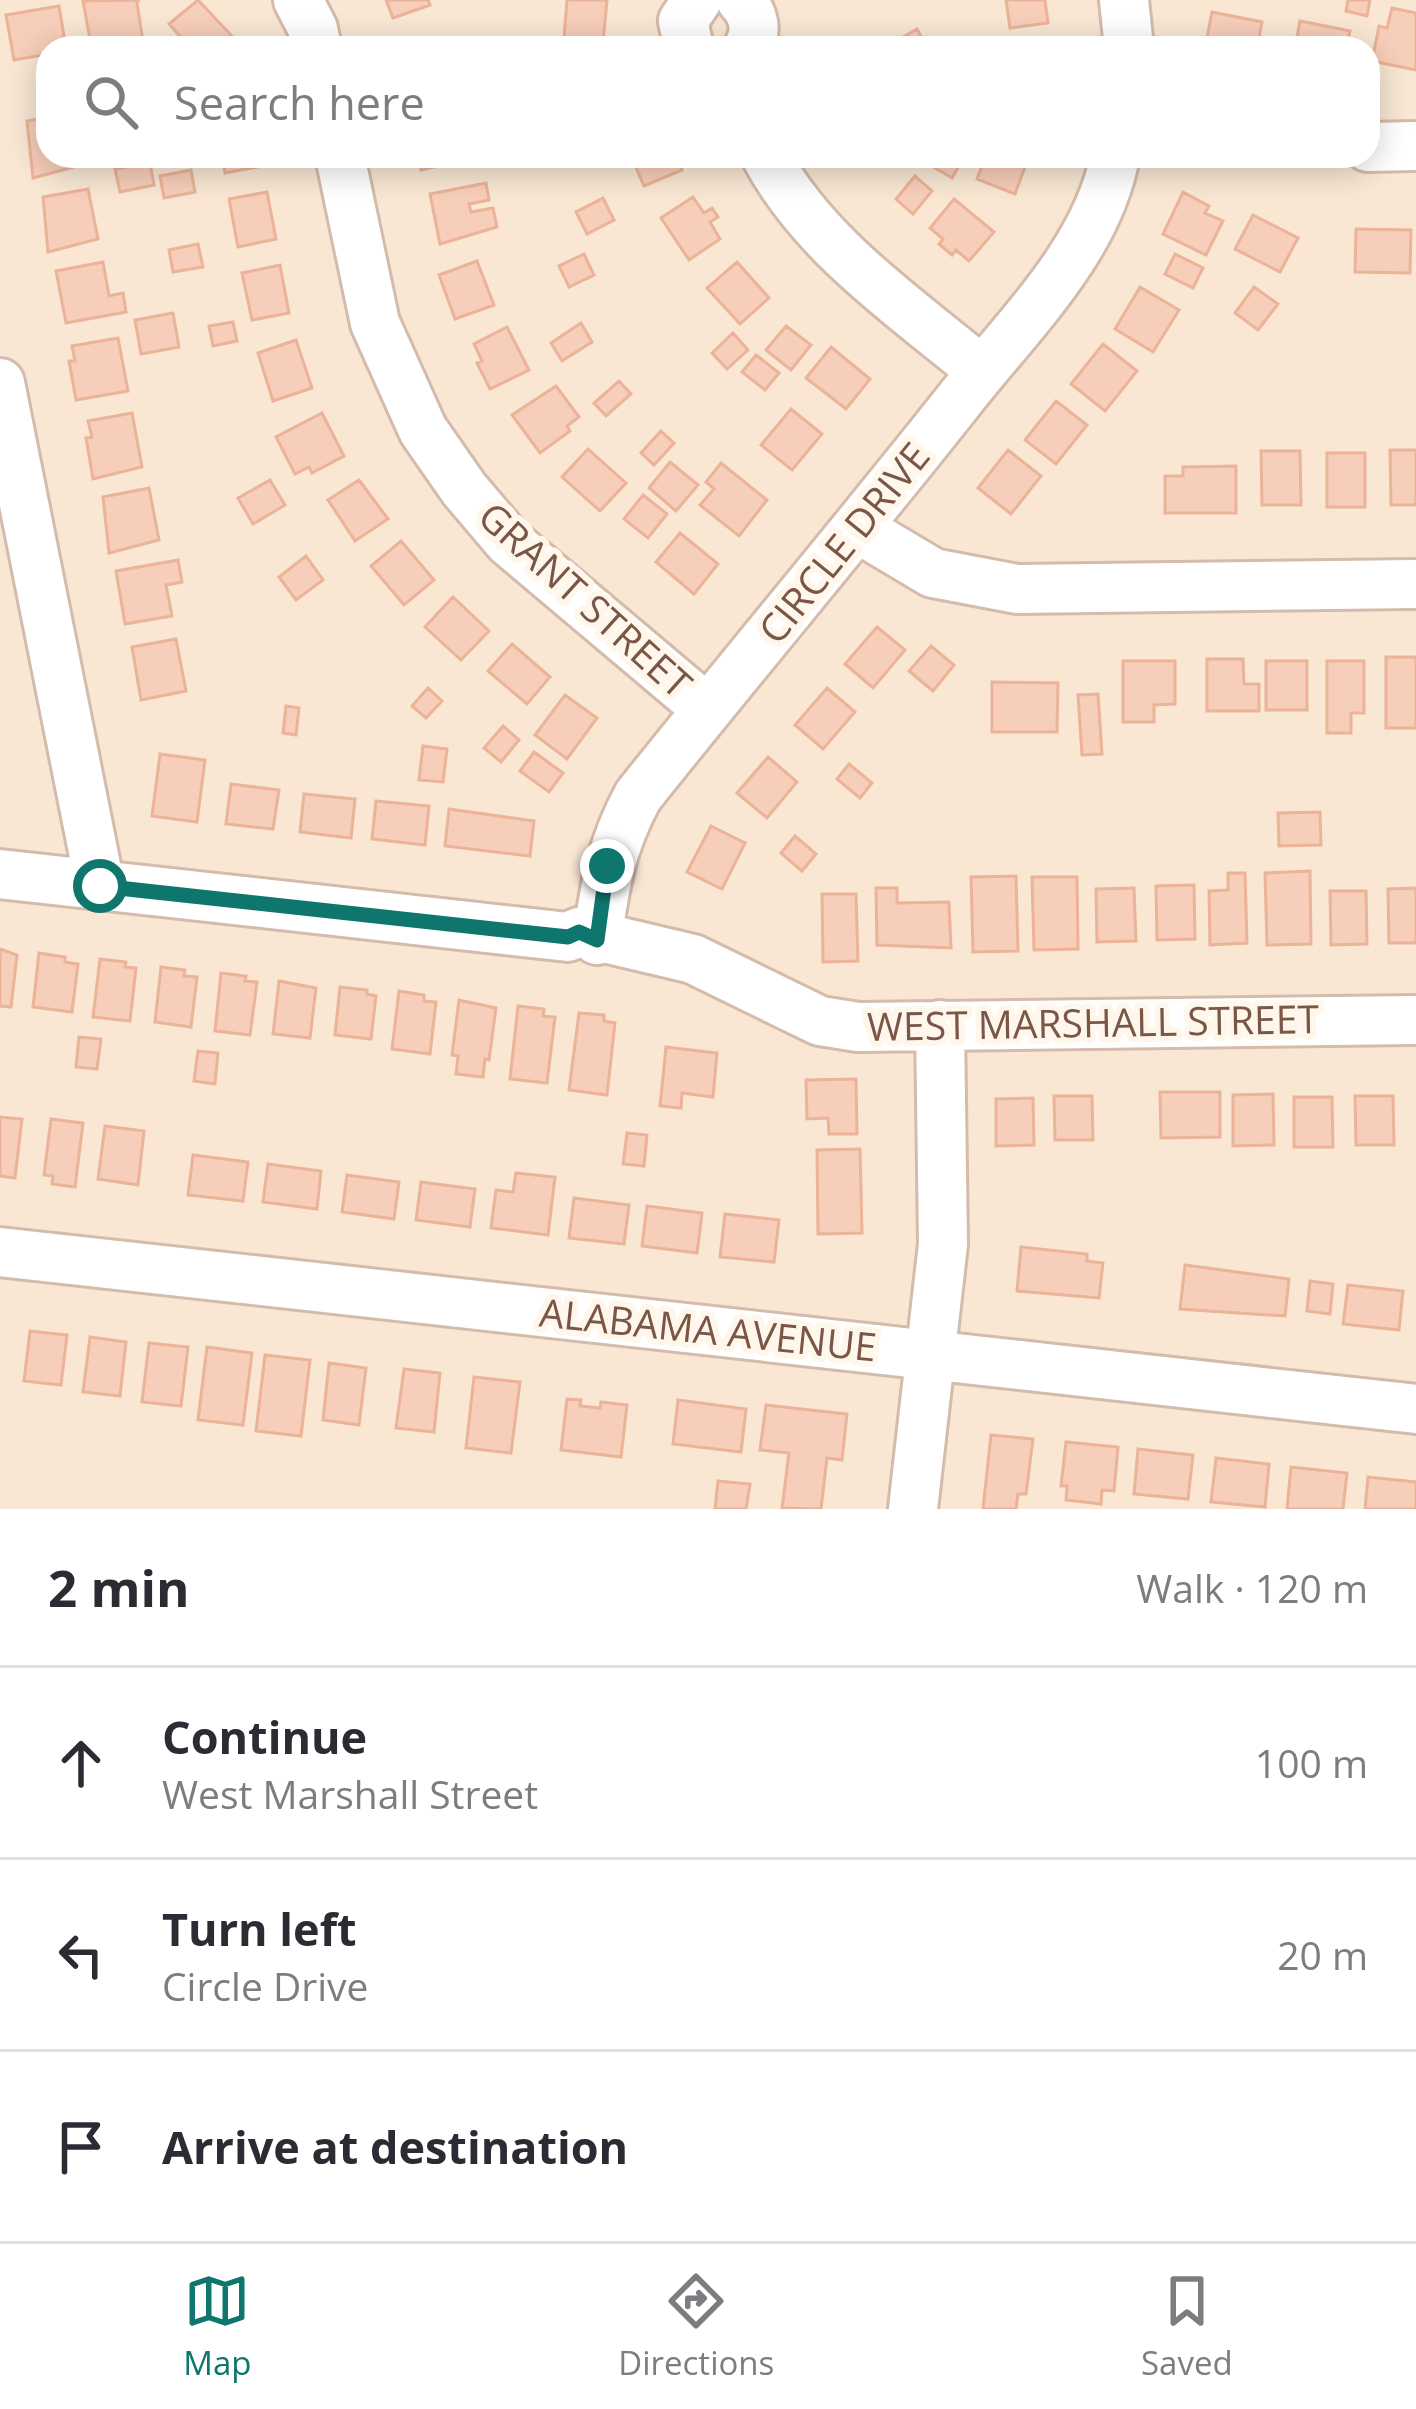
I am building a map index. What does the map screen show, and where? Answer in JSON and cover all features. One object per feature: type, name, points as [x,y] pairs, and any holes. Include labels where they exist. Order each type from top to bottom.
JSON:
[{"type":"street","points":[[298,0],[314,36]]},
{"type":"street","points":[[686,36],[683,21],[697,0]]},
{"type":"street","points":[[741,0],[753,17],[752,36]]},
{"type":"street","points":[[1124,0],[1128,36]]},
{"type":"street","points":[[1380,147],[1416,146]]},
{"type":"street","name":"GRANT STREET","points":[[343,168],[375,323],[434,445],[509,542],[707,710]]},
{"type":"street","points":[[773,168],[824,235],[982,371]]},
{"type":"street","name":"CIRCLE DRIVE","points":[[597,940],[607,866],[638,796],[1063,272],[1109,185],[1113,168]]},
{"type":"street","points":[[0,383],[100,886]]},
{"type":"street","points":[[859,529],[933,572],[1017,589],[1416,584]]},
{"type":"street","name":"WEST MARSHALL STREET","points":[[0,874],[568,937],[579,932],[597,940],[694,958],[820,1021],[859,1027],[1416,1020]]},
{"type":"street","points":[[913,1509],[943,1244],[940,1025]]},
{"type":"street","name":"ALABAMA AVENUE","points":[[0,1252],[1416,1409]]},
{"type":"shaded area","points":[[0,0],[1416,0],[1416,1509],[0,1509]]},
{"type":"building","points":[[139,0],[142,36],[89,36],[83,1]]},
{"type":"building","points":[[198,0],[231,35],[180,36],[169,24]]},
{"type":"building","points":[[386,0],[428,0],[430,5],[393,18]]},
{"type":"building","points":[[567,0],[607,0],[604,36],[564,36]]},
{"type":"building","points":[[1006,0],[1045,0],[1048,23],[1010,28]]},
{"type":"building","points":[[1348,0],[1370,0],[1367,16],[1346,11]]},
{"type":"building","points":[[59,6],[64,36],[36,36],[36,56],[14,60],[6,15]]},
{"type":"building","points":[[1392,8],[1416,13],[1416,70],[1380,63],[1379,26],[1387,28]]},
{"type":"building","points":[[1212,12],[1262,22],[1259,36],[1207,36]]},
{"type":"building","points":[[1300,21],[1350,31],[1349,36],[1297,36]]},
{"type":"building","points":[[36,119],[36,168],[70,168],[33,178],[27,121]]},
{"type":"building","points":[[151,168],[154,185],[120,192],[115,169]]},
{"type":"building","points":[[636,168],[681,168],[682,170],[644,186]]},
{"type":"building","points":[[935,168],[958,168],[952,178]]},
{"type":"building","points":[[981,168],[1025,168],[1015,194],[977,179]]},
{"type":"building","points":[[191,170],[195,192],[164,198],[160,176]]},
{"type":"building","points":[[915,176],[932,191],[913,214],[896,199]]},
{"type":"building","points":[[486,183],[489,200],[469,204],[471,212],[493,208],[497,227],[440,244],[430,194]]},
{"type":"building","points":[[88,189],[98,239],[48,252],[43,197]]},
{"type":"building","points":[[267,192],[276,239],[238,247],[229,199]]},
{"type":"building","points":[[1183,192],[1209,206],[1205,213],[1223,221],[1206,255],[1163,234]]},
{"type":"building","points":[[693,197],[704,213],[712,208],[718,217],[710,222],[720,239],[689,260],[661,218]]},
{"type":"building","points":[[603,198],[614,220],[587,234],[576,212]]},
{"type":"building","points":[[954,199],[994,232],[969,261],[939,244],[943,239],[930,228]]},
{"type":"building","points":[[1253,215],[1298,238],[1280,272],[1235,249]]},
{"type":"building","points":[[1356,229],[1411,230],[1410,273],[1355,272]]},
{"type":"building","points":[[198,244],[203,267],[173,272],[169,250]]},
{"type":"building","points":[[584,254],[594,275],[569,287],[559,266]]},
{"type":"building","points":[[1175,254],[1203,268],[1193,288],[1165,274]]},
{"type":"building","points":[[477,261],[494,305],[455,319],[439,275]]},
{"type":"building","points":[[103,262],[109,296],[123,293],[126,312],[66,323],[56,271]]},
{"type":"building","points":[[737,262],[769,298],[740,324],[707,288]]},
{"type":"building","points":[[280,265],[289,313],[252,320],[242,273]]},
{"type":"building","points":[[1140,287],[1179,310],[1153,352],[1115,329]]},
{"type":"building","points":[[1254,287],[1278,304],[1258,330],[1235,313]]},
{"type":"building","points":[[173,313],[179,347],[141,354],[135,320]]},
{"type":"building","points":[[233,322],[237,341],[213,346],[209,326]]},
{"type":"building","points":[[581,323],[592,342],[562,361],[551,343]]},
{"type":"building","points":[[786,326],[811,345],[791,370],[766,350]]},
{"type":"building","points":[[507,327],[529,370],[490,389],[474,344]]},
{"type":"building","points":[[733,333],[748,350],[727,369],[712,353]]},
{"type":"building","points":[[118,338],[128,391],[76,400],[69,361],[75,361],[72,346]]},
{"type":"building","points":[[296,340],[312,388],[273,401],[258,353]]},
{"type":"building","points":[[1103,344],[1137,371],[1105,411],[1071,384]]},
{"type":"building","points":[[831,347],[870,379],[846,409],[806,378]]},
{"type":"building","points":[[756,355],[779,373],[765,390],[742,372]]},
{"type":"building","points":[[619,381],[631,394],[606,416],[594,403]]},
{"type":"building","points":[[556,386],[579,417],[567,426],[570,431],[540,453],[512,415]]},
{"type":"building","points":[[1056,401],[1087,425],[1056,464],[1025,440]]},
{"type":"building","points":[[791,409],[822,434],[792,470],[761,445]]},
{"type":"building","points":[[132,413],[142,467],[93,479],[88,421]]},
{"type":"building","points":[[322,413],[344,456],[312,473],[309,467],[295,474],[276,437]]},
{"type":"building","points":[[661,431],[674,443],[654,465],[641,453]]},
{"type":"building","points":[[588,449],[626,483],[600,511],[562,477]]},
{"type":"building","points":[[1008,450],[1041,476],[1011,514],[978,488]]},
{"type":"building","points":[[1390,450],[1416,450],[1416,505],[1391,505]]},
{"type":"building","points":[[1261,451],[1300,451],[1301,505],[1262,505]]},
{"type":"building","points":[[1327,453],[1365,453],[1365,507],[1327,507]]},
{"type":"building","points":[[670,462],[698,485],[676,511],[649,488]]},
{"type":"building","points":[[721,463],[767,500],[739,536],[700,505],[714,489],[706,482]]},
{"type":"building","points":[[1236,466],[1236,513],[1165,513],[1165,476],[1183,476],[1183,467]]},
{"type":"building","points":[[270,480],[285,505],[253,524],[238,498]]},
{"type":"building","points":[[359,480],[388,519],[355,541],[328,500]]},
{"type":"building","points":[[149,488],[159,540],[109,553],[103,497]]},
{"type":"building","points":[[643,495],[667,514],[648,538],[624,519]]},
{"type":"building","points":[[680,533],[718,564],[694,594],[656,562]]},
{"type":"building","points":[[401,541],[434,580],[404,605],[371,566]]},
{"type":"building","points":[[306,556],[323,580],[296,600],[279,577]]},
{"type":"building","points":[[178,560],[182,582],[166,585],[172,616],[125,624],[116,571]]},
{"type":"building","points":[[453,597],[489,631],[461,660],[425,627]]},
{"type":"building","points":[[877,627],[905,650],[873,688],[845,664]]},
{"type":"building","points":[[176,639],[186,691],[141,700],[132,647]]},
{"type":"building","points":[[512,644],[550,677],[527,704],[488,671]]},
{"type":"building","points":[[931,646],[954,665],[933,691],[909,671]]},
{"type":"building","points":[[1386,657],[1416,657],[1416,728],[1386,728]]},
{"type":"building","points":[[1207,659],[1243,659],[1244,684],[1259,684],[1259,711],[1207,711]]},
{"type":"building","points":[[1123,661],[1175,661],[1175,704],[1154,705],[1154,722],[1123,722]]},
{"type":"building","points":[[1266,661],[1307,661],[1307,710],[1266,710]]},
{"type":"building","points":[[1327,661],[1364,661],[1364,713],[1351,713],[1351,733],[1327,733]]},
{"type":"building","points":[[992,682],[1058,683],[1057,732],[992,732]]},
{"type":"building","points":[[428,688],[442,701],[426,718],[412,706]]},
{"type":"building","points":[[827,688],[855,712],[823,749],[795,725]]},
{"type":"building","points":[[1098,694],[1102,754],[1082,755],[1078,695]]},
{"type":"building","points":[[565,695],[597,718],[567,759],[535,735]]},
{"type":"building","points":[[286,706],[299,708],[296,735],[283,733]]},
{"type":"building","points":[[503,726],[519,740],[501,762],[484,748]]},
{"type":"building","points":[[423,746],[447,749],[443,782],[419,780]]},
{"type":"building","points":[[534,752],[563,773],[549,792],[520,771]]},
{"type":"building","points":[[160,754],[205,760],[197,822],[152,816]]},
{"type":"building","points":[[768,757],[797,782],[767,818],[737,793]]},
{"type":"building","points":[[849,764],[872,783],[860,798],[837,779]]},
{"type":"building","points":[[231,784],[279,790],[273,829],[226,824]]},
{"type":"building","points":[[304,794],[355,799],[351,838],[300,832]]},
{"type":"building","points":[[376,801],[429,806],[425,845],[372,839]]},
{"type":"building","points":[[449,809],[534,821],[530,856],[445,846]]},
{"type":"building","points":[[1320,812],[1321,845],[1279,846],[1278,813]]},
{"type":"building","points":[[711,826],[745,843],[722,889],[687,872]]},
{"type":"building","points":[[795,836],[816,854],[802,871],[781,853]]},
{"type":"building","points":[[1310,871],[1311,944],[1267,945],[1265,873]]},
{"type":"building","points":[[1228,873],[1245,873],[1247,943],[1210,945],[1209,891],[1228,890]]},
{"type":"building","points":[[1016,876],[1018,951],[973,952],[971,877]]},
{"type":"building","points":[[1032,877],[1077,877],[1078,949],[1034,950]]},
{"type":"building","points":[[1194,885],[1195,939],[1157,940],[1156,886]]},
{"type":"building","points":[[876,888],[897,888],[897,903],[949,902],[951,948],[877,945]]},
{"type":"building","points":[[1134,888],[1136,941],[1097,942],[1096,889]]},
{"type":"building","points":[[1416,888],[1416,943],[1389,943],[1388,889]]},
{"type":"building","points":[[1330,891],[1366,891],[1367,944],[1331,945]]},
{"type":"building","points":[[822,894],[856,894],[858,961],[823,962]]},
{"type":"building","points":[[0,949],[17,955],[11,1007],[0,1006]]},
{"type":"building","points":[[39,953],[78,964],[72,1012],[33,1007]]},
{"type":"building","points":[[100,959],[136,968],[130,1021],[93,1017]]},
{"type":"building","points":[[161,967],[197,977],[191,1027],[155,1022]]},
{"type":"building","points":[[221,973],[257,982],[250,1035],[215,1031]]},
{"type":"building","points":[[279,981],[316,988],[310,1038],[273,1034]]},
{"type":"building","points":[[340,987],[367,990],[376,996],[371,1039],[335,1035]]},
{"type":"building","points":[[399,991],[436,1002],[430,1054],[392,1049]]},
{"type":"building","points":[[459,1000],[496,1008],[483,1077],[456,1074],[458,1056],[452,1055]]},
{"type":"building","points":[[518,1006],[544,1009],[543,1016],[555,1017],[547,1083],[510,1079]]},
{"type":"building","points":[[579,1013],[604,1015],[604,1021],[615,1023],[607,1095],[569,1090]]},
{"type":"building","points":[[79,1037],[101,1039],[97,1069],[76,1067]]},
{"type":"building","points":[[666,1047],[717,1053],[713,1097],[682,1093],[681,1108],[660,1106]]},
{"type":"building","points":[[198,1051],[218,1053],[215,1084],[194,1081]]},
{"type":"building","points":[[856,1079],[857,1134],[829,1134],[828,1118],[807,1119],[806,1080]]},
{"type":"building","points":[[1160,1092],[1220,1092],[1220,1137],[1161,1138]]},
{"type":"building","points":[[1273,1094],[1274,1145],[1233,1146],[1233,1095]]},
{"type":"building","points":[[1054,1096],[1092,1096],[1093,1140],[1055,1140]]},
{"type":"building","points":[[1355,1096],[1393,1096],[1394,1145],[1356,1145]]},
{"type":"building","points":[[1294,1097],[1332,1097],[1333,1147],[1294,1147]]},
{"type":"building","points":[[1033,1098],[1034,1145],[996,1146],[996,1099]]},
{"type":"building","points":[[0,1117],[22,1119],[15,1178],[0,1176]]},
{"type":"building","points":[[51,1119],[83,1123],[75,1187],[52,1184],[53,1176],[44,1175]]},
{"type":"building","points":[[105,1126],[144,1131],[138,1185],[98,1179]]},
{"type":"building","points":[[627,1133],[647,1135],[644,1166],[623,1164]]},
{"type":"building","points":[[860,1149],[862,1233],[818,1234],[817,1150]]},
{"type":"building","points":[[193,1155],[248,1162],[243,1201],[188,1195]]},
{"type":"building","points":[[268,1164],[321,1171],[317,1209],[263,1202]]},
{"type":"building","points":[[516,1173],[555,1177],[548,1235],[491,1228],[496,1190],[513,1192]]},
{"type":"building","points":[[347,1175],[399,1182],[394,1219],[342,1212]]},
{"type":"building","points":[[421,1182],[475,1189],[470,1227],[416,1220]]},
{"type":"building","points":[[574,1198],[629,1205],[624,1244],[569,1238]]},
{"type":"building","points":[[647,1206],[702,1213],[697,1253],[642,1246]]},
{"type":"building","points":[[725,1214],[779,1220],[774,1262],[720,1257]]},
{"type":"building","points":[[1021,1247],[1087,1254],[1087,1261],[1103,1263],[1099,1298],[1017,1291]]},
{"type":"building","points":[[1185,1265],[1289,1279],[1285,1316],[1180,1309]]},
{"type":"building","points":[[1310,1281],[1333,1284],[1330,1314],[1307,1311]]},
{"type":"building","points":[[1348,1285],[1403,1291],[1399,1330],[1343,1324]]},
{"type":"building","points":[[30,1331],[67,1335],[61,1385],[24,1381]]},
{"type":"building","points":[[90,1337],[126,1342],[120,1396],[83,1392]]},
{"type":"building","points":[[149,1343],[188,1347],[181,1406],[142,1402]]},
{"type":"building","points":[[207,1347],[252,1353],[243,1425],[198,1420]]},
{"type":"building","points":[[265,1355],[310,1360],[301,1436],[256,1431]]},
{"type":"building","points":[[329,1363],[366,1368],[359,1425],[323,1420]]},
{"type":"building","points":[[404,1369],[440,1373],[434,1432],[396,1428]]},
{"type":"building","points":[[474,1377],[520,1382],[511,1453],[466,1448]]},
{"type":"building","points":[[567,1399],[600,1408],[601,1402],[627,1405],[621,1457],[561,1450]]},
{"type":"building","points":[[678,1400],[746,1409],[741,1452],[673,1444]]},
{"type":"building","points":[[766,1405],[847,1414],[842,1460],[827,1458],[821,1509],[782,1508],[789,1453],[760,1450]]},
{"type":"building","points":[[991,1435],[1033,1439],[1026,1494],[1018,1494],[1016,1509],[983,1509]]},
{"type":"building","points":[[1066,1442],[1118,1447],[1114,1491],[1102,1490],[1101,1504],[1066,1500],[1067,1486],[1061,1486]]},
{"type":"building","points":[[1138,1449],[1193,1455],[1188,1499],[1134,1494]]},
{"type":"building","points":[[1216,1458],[1269,1464],[1265,1507],[1211,1502]]},
{"type":"building","points":[[1291,1467],[1347,1473],[1343,1509],[1287,1509]]},
{"type":"building","points":[[1368,1477],[1416,1482],[1416,1509],[1365,1509]]},
{"type":"building","points":[[718,1481],[750,1484],[746,1509],[715,1509]]},
{"type":"route","points":[[100,886],[568,937],[579,932],[597,940],[607,866]]}]
